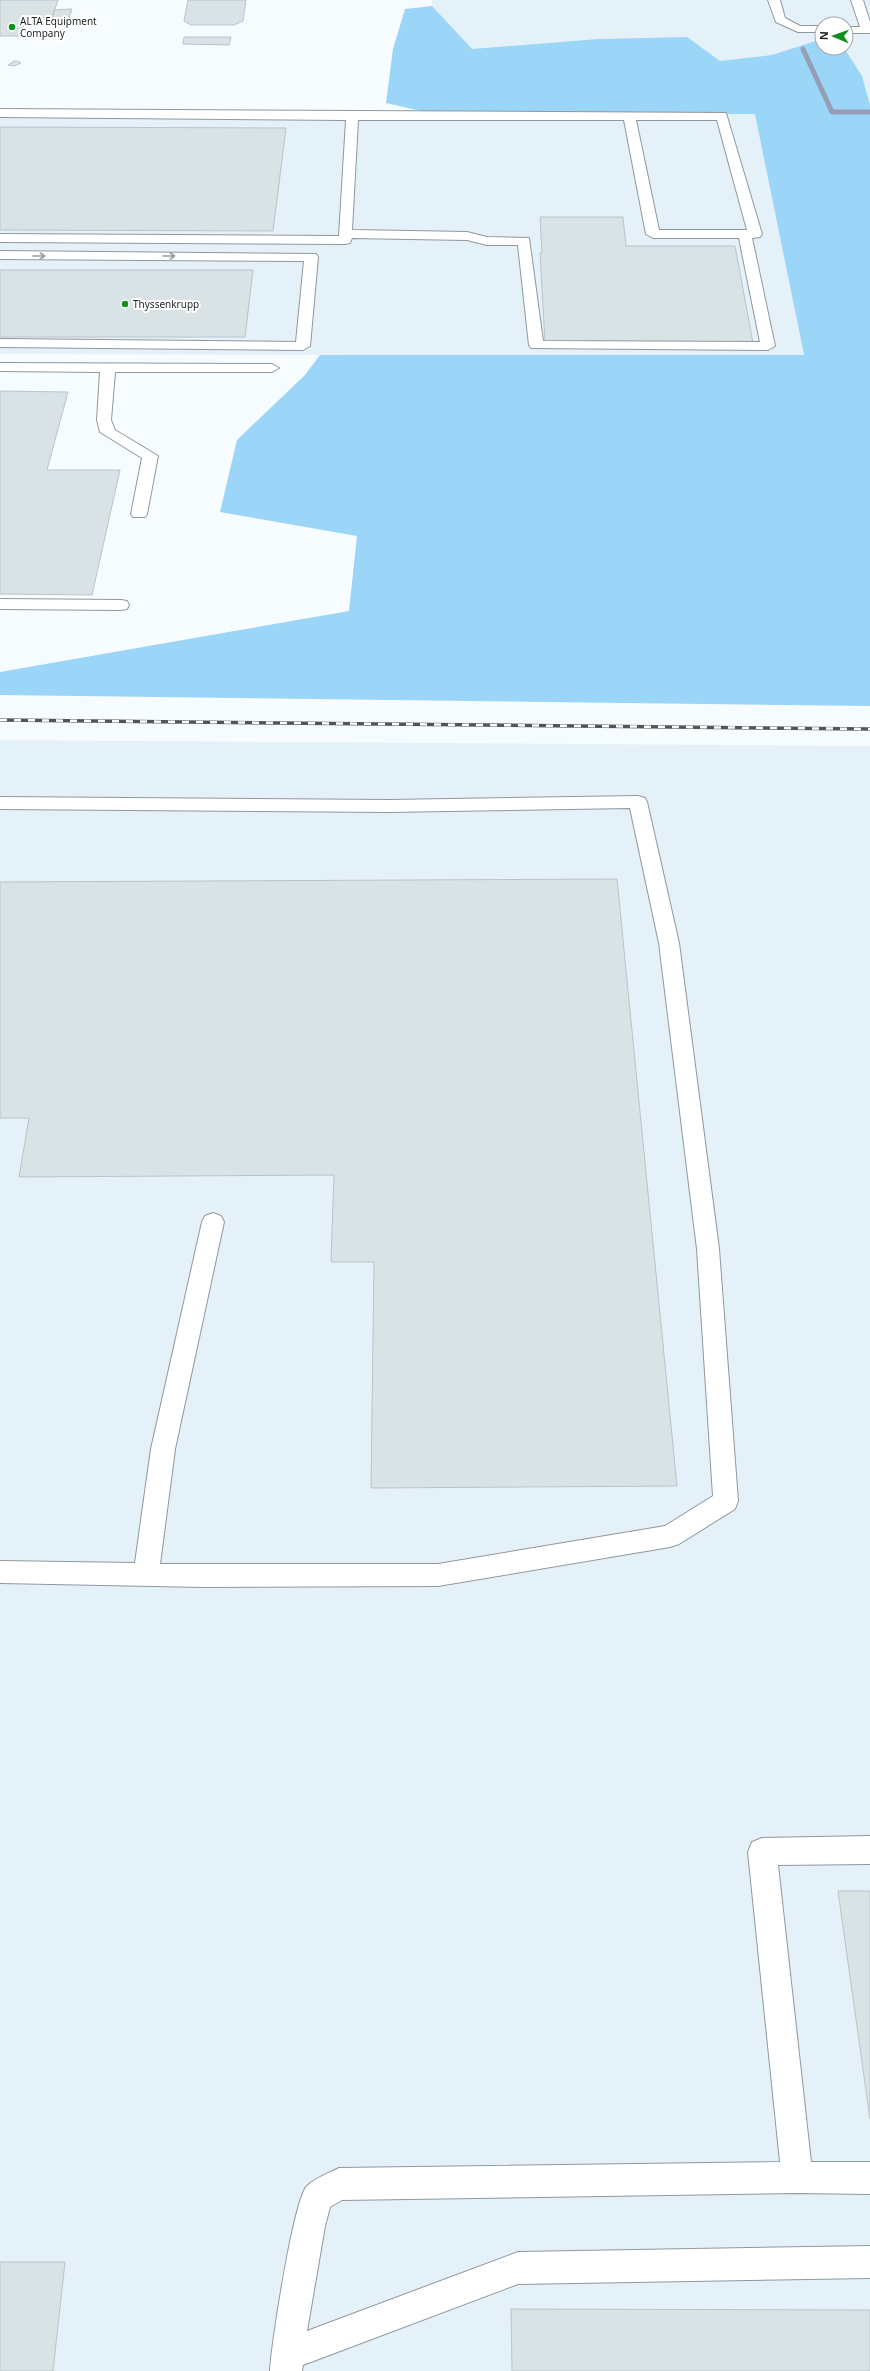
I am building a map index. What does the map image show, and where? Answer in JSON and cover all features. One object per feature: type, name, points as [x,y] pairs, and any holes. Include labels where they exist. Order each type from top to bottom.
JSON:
[{"type":"lane","points":[[774,0],[780,20],[798,29],[814,29]]},
{"type":"lane","points":[[854,30],[869,30],[857,0]]},
{"type":"lane","points":[[0,113],[352,116],[629,116],[722,116],[755,234],[653,234],[629,116]]},
{"type":"lane","points":[[0,238],[346,240],[352,116]]},
{"type":"lane","points":[[346,234],[467,236],[486,241],[524,241],[536,345],[768,346],[746,234]]},
{"type":"lane","points":[[0,255],[311,256],[303,346],[0,343]]},
{"type":"lane","points":[[0,367],[272,368]]},
{"type":"lane","points":[[108,367],[104,420],[108,432],[150,456],[139,514]]},
{"type":"lane","points":[[0,604],[120,605]]},
{"type":"lane","points":[[0,803],[389,806],[638,802],[669,943],[708,1249],[726,1501],[670,1536],[438,1575],[146,1575],[0,1572]]},
{"type":"lane","points":[[146,1575],[163,1449],[213,1222]]},
{"type":"lane","points":[[797,2177],[762,1852],[870,1850]]},
{"type":"lane","points":[[287,2363],[309,2226],[317,2197],[339,2184],[797,2177],[870,2178]]},
{"type":"lane","points":[[287,2363],[518,2268],[870,2262]]},
{"type":"shaded area","points":[[432,0],[870,0],[870,533],[760,136],[804,356],[0,354],[0,112],[430,113]]},
{"type":"shaded area","points":[[432,6],[472,49],[599,39],[687,37],[720,61],[772,55],[814,42],[814,56],[849,56],[862,76],[870,105],[870,706],[0,695],[0,672],[349,611],[357,536],[220,512],[237,440],[305,375],[320,355],[804,355],[755,114],[430,113],[386,103],[393,49],[405,9]]},
{"type":"shaded area","points":[[0,740],[870,746],[870,2371],[0,2371]]},
{"type":"building","name":"ALTA Equipment Company","points":[[0,0],[58,0],[52,18],[27,17],[20,36],[0,36]]},
{"type":"building","points":[[188,0],[246,0],[243,21],[234,25],[191,25],[184,21]]},
{"type":"building","points":[[72,9],[69,18],[52,18],[54,10]]},
{"type":"building","points":[[184,37],[231,37],[229,45],[183,44]]},
{"type":"building","points":[[14,61],[21,63],[14,66],[8,65]]},
{"type":"building","points":[[0,127],[286,128],[273,231],[0,230]]},
{"type":"building","points":[[540,217],[623,217],[626,246],[735,246],[753,343],[545,342],[540,253],[542,253]]},
{"type":"building","name":"Thyssenkrupp","points":[[0,270],[253,270],[245,337],[0,337]]},
{"type":"building","points":[[0,391],[68,392],[47,470],[120,470],[92,595],[0,594]]},
{"type":"building","points":[[617,879],[677,1486],[371,1488],[374,1262],[331,1262],[334,1175],[19,1177],[29,1118],[0,1118],[0,882]]},
{"type":"building","points":[[838,1891],[870,1891],[870,2119]]},
{"type":"building","points":[[0,2262],[65,2262],[53,2371],[0,2371]]},
{"type":"building","points":[[511,2309],[870,2310],[870,2371],[512,2371]]},
{"type":"waterway","points":[[803,49],[832,112],[870,112]]},
{"type":"railway","points":[[0,720],[870,729]]},
{"type":"place","name":"ALTA Equipment Company","points":[[12,27]]},
{"type":"place","name":"Thyssenkrupp","points":[[125,304]]}]
